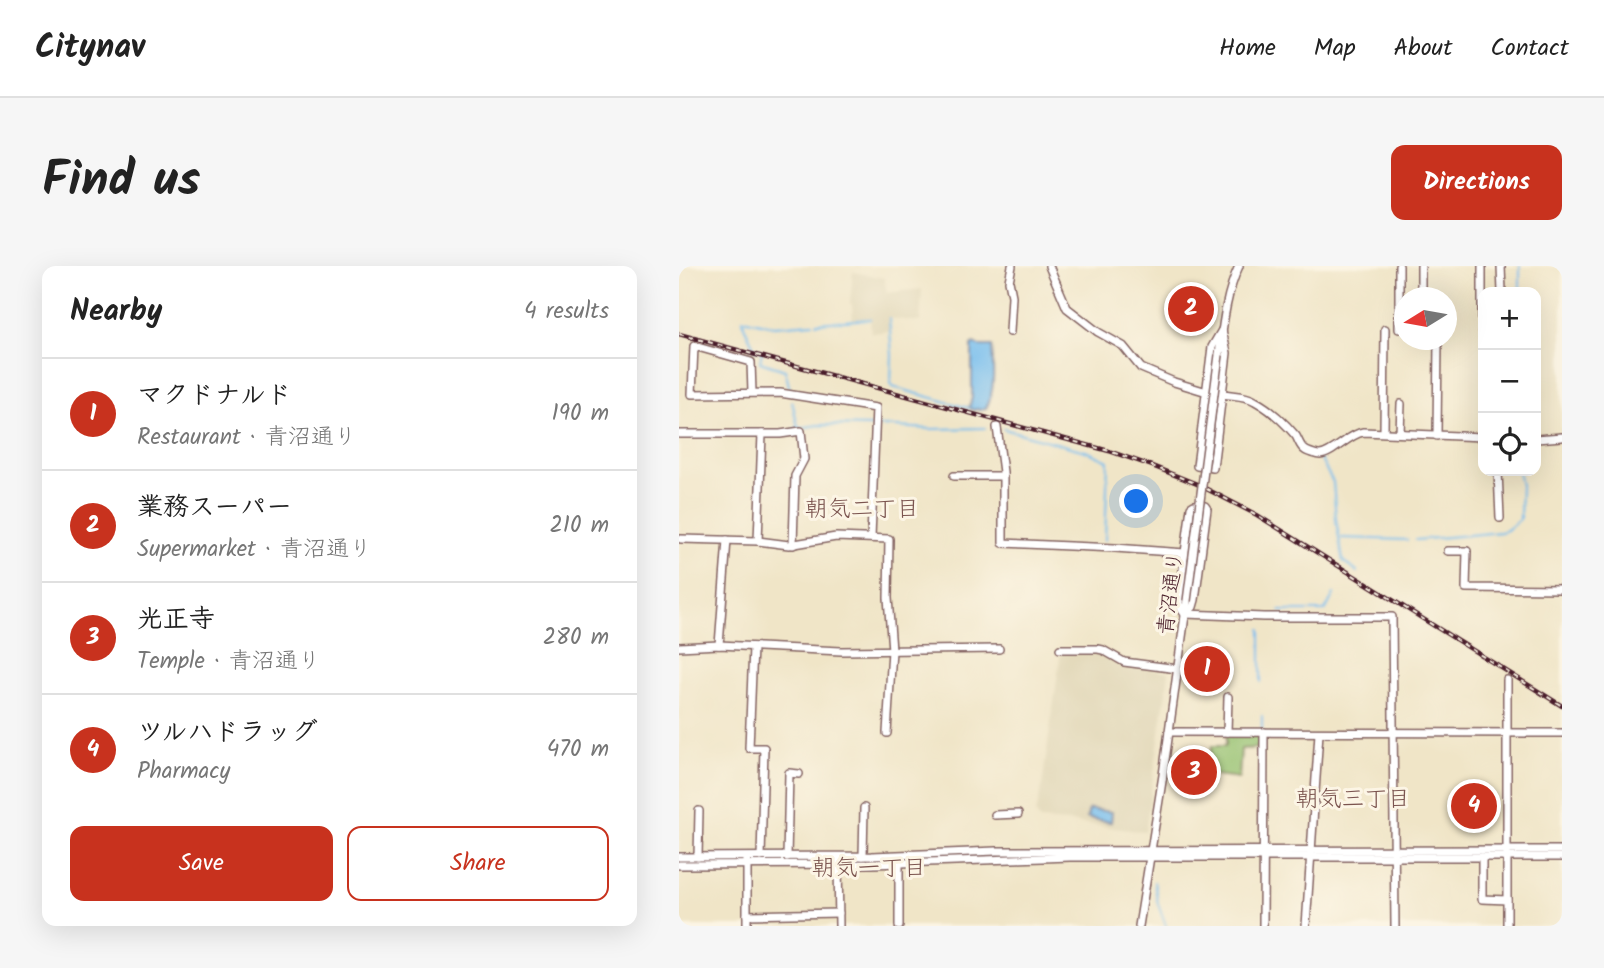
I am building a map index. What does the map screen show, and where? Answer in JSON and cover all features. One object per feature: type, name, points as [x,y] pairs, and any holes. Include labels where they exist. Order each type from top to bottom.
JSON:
[{"type":"street","points":[[1010,332],[1011,266]]},
{"type":"street","points":[[1049,266],[1066,308],[1098,332],[1123,346],[1141,368],[1206,392]]},
{"type":"street","points":[[1399,266],[1399,287]]},
{"type":"street","points":[[1421,287],[1422,266]]},
{"type":"street","points":[[1482,266],[1482,287]]},
{"type":"street","points":[[1501,266],[1502,287]]},
{"type":"street","name":"青沼通り","points":[[1139,926],[1169,733],[1222,330],[1235,268]]},
{"type":"street","points":[[1384,432],[1385,329]]},
{"type":"street","points":[[1222,330],[1227,353],[1213,468],[1197,466],[1212,347],[1222,330]]},
{"type":"street","points":[[753,393],[751,362],[694,346],[692,394],[780,393],[876,408],[871,538]]},
{"type":"street","points":[[1437,436],[1438,350]]},
{"type":"street","points":[[1223,394],[1257,401],[1282,422],[1305,450],[1317,455],[1337,447],[1357,433],[1478,437]]},
{"type":"street","points":[[1400,433],[1401,404]]},
{"type":"street","points":[[997,427],[1003,476],[1003,543],[1185,553]]},
{"type":"street","points":[[679,434],[780,434],[801,431],[804,459],[796,476],[793,545]]},
{"type":"street","points":[[758,541],[762,434]]},
{"type":"street","points":[[1541,439],[1562,437]]},
{"type":"street","points":[[954,476],[1003,476]]},
{"type":"street","points":[[1498,476],[1500,519]]},
{"type":"street","points":[[1185,614],[1193,607],[1195,600],[1207,509],[1205,506],[1194,505],[1191,507],[1179,603],[1185,614],[1392,617],[1395,926]]},
{"type":"street","points":[[681,539],[758,541],[793,545],[836,537],[889,539],[888,597],[892,650],[887,733]]},
{"type":"street","points":[[719,645],[727,540]]},
{"type":"street","points":[[1448,551],[1467,551],[1466,588],[1562,589]]},
{"type":"street","points":[[679,647],[719,645],[841,651],[999,649]]},
{"type":"street","points":[[753,647],[748,748],[764,748],[761,857]]},
{"type":"street","points":[[1061,649],[1098,649],[1125,662],[1178,668]]},
{"type":"street","points":[[1507,680],[1507,926]]},
{"type":"street","points":[[1227,732],[1228,697]]},
{"type":"street","points":[[1263,926],[1264,732]]},
{"type":"street","points":[[1169,733],[1562,733]]},
{"type":"street","points":[[1306,926],[1319,733]]},
{"type":"street","points":[[787,857],[789,773],[799,774]]},
{"type":"street","points":[[863,856],[864,807]]},
{"type":"street","points":[[698,857],[699,811]]},
{"type":"street","points":[[995,815],[1019,814]]},
{"type":"street","points":[[679,865],[747,861],[899,860],[996,851],[1394,854],[1562,850]]},
{"type":"street","points":[[1394,854],[1482,857],[1507,853],[1562,857]]},
{"type":"street","points":[[679,857],[747,861],[761,857],[838,860],[863,856],[899,860]]},
{"type":"street","points":[[1482,857],[1482,899],[1507,900]]},
{"type":"street","points":[[838,860],[839,926]]},
{"type":"street","points":[[899,860],[899,926]]},
{"type":"street","points":[[747,861],[747,926]]},
{"type":"street","points":[[747,915],[839,914]]},
{"type":"shaded area","points":[[853,272],[884,278],[887,293],[922,289],[920,322],[889,318],[890,331],[871,333],[870,319],[853,320],[850,303]]},
{"type":"shaded area","points":[[1061,652],[1102,653],[1123,664],[1169,672],[1145,832],[1040,820],[1036,814]]},
{"type":"green space","points":[[1226,735],[1259,735],[1259,748],[1241,749],[1239,778],[1207,774],[1212,746],[1226,746]]},
{"type":"water","points":[[974,344],[992,346],[991,394],[986,408],[981,410],[969,408],[972,397]]},
{"type":"water","points":[[1089,809],[1112,812],[1111,822],[1087,818]]},
{"type":"waterway","points":[[1520,266],[1520,287]]},
{"type":"waterway","points":[[889,318],[893,387],[969,408]]},
{"type":"waterway","points":[[790,390],[785,370],[760,362],[762,351],[755,349],[743,319],[774,326],[813,323]]},
{"type":"waterway","points":[[817,323],[870,319]]},
{"type":"waterway","points":[[792,401],[798,427]]},
{"type":"waterway","points":[[794,429],[818,425],[872,426]]},
{"type":"waterway","points":[[877,426],[985,428]]},
{"type":"waterway","points":[[1004,429],[1089,452],[1108,461],[1105,540]]},
{"type":"waterway","points":[[1320,459],[1333,482],[1343,561],[1357,572]]},
{"type":"waterway","points":[[1416,540],[1507,530],[1520,519],[1519,476]]},
{"type":"waterway","points":[[1342,538],[1407,540]]},
{"type":"waterway","points":[[1280,611],[1325,611],[1334,594]]},
{"type":"waterway","points":[[1261,629],[1261,682]]},
{"type":"waterway","points":[[1262,716],[1262,729]]},
{"type":"waterway","points":[[1154,882],[1166,926]]},
{"type":"railway","points":[[679,334],[1109,451],[1197,484],[1257,515],[1562,706]]},
{"type":"place","name":"業務スーパー","points":[[1191,309]]},
{"type":"place","name":"マクドナルド","points":[[1207,669]]},
{"type":"place","name":"光正寺","points":[[1194,772]]},
{"type":"place","name":"ツルハドラッグ","points":[[1474,806]]},
{"type":"district","name":"朝気二丁目","points":[[862,508]]},
{"type":"district","name":"朝気三丁目","points":[[1353,798]]},
{"type":"district","name":"朝気一丁目","points":[[869,867]]}]
